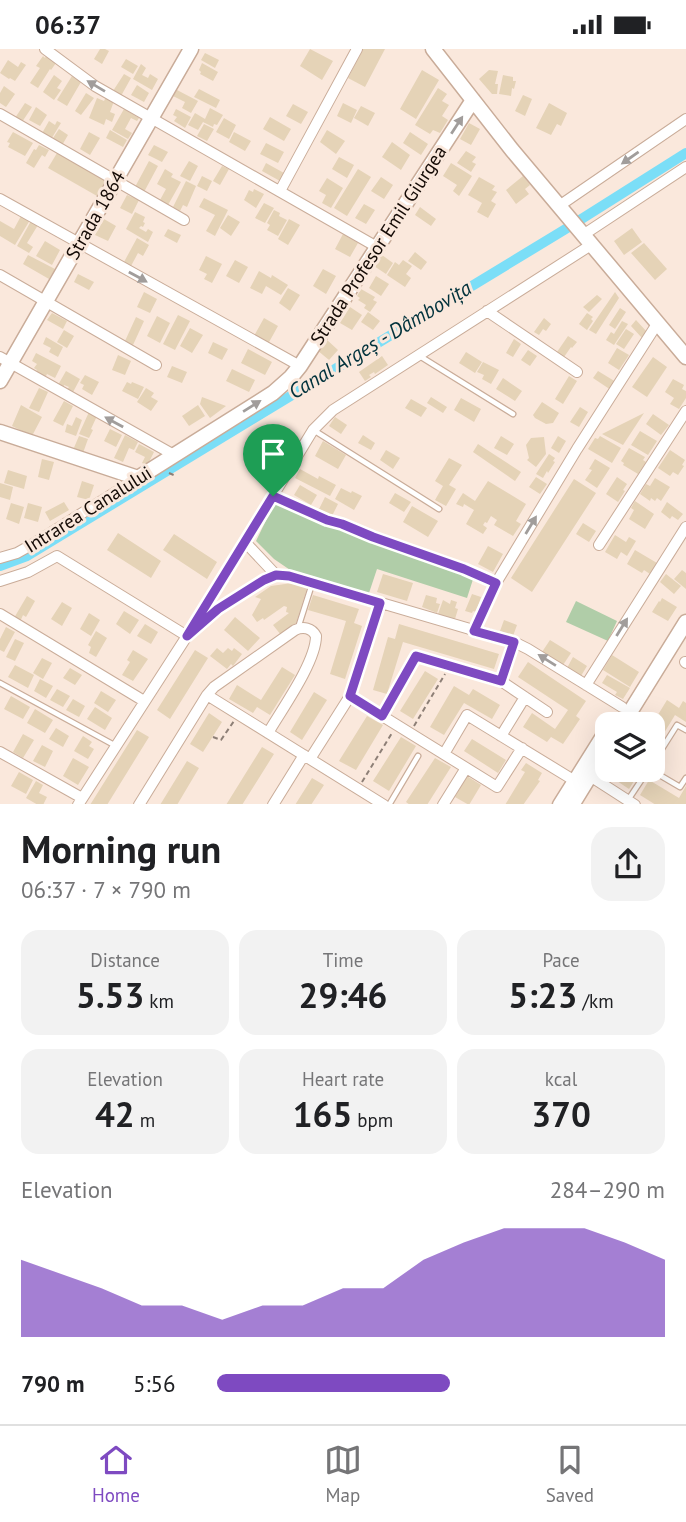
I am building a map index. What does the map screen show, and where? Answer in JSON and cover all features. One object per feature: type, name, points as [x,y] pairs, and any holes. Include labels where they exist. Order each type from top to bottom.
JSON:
[{"type":"street","points":[[45,49],[95,86],[377,247]]},
{"type":"street","name":"Strada 1864","points":[[0,381],[5,360],[45,301],[191,49]]},
{"type":"street","points":[[280,191],[356,49]]},
{"type":"street","points":[[433,49],[559,206],[686,357]]},
{"type":"street","name":"Strada Profesor Emil Giurgea","points":[[174,455],[273,393],[291,377],[473,100]]},
{"type":"street","points":[[0,114],[184,220]]},
{"type":"street","points":[[559,206],[686,119]]},
{"type":"street","points":[[0,752],[80,801],[187,636],[313,430],[333,410],[487,311],[686,167]]},
{"type":"street","points":[[0,199],[300,366]]},
{"type":"street","points":[[0,275],[156,365]]},
{"type":"street","points":[[487,311],[577,372]]},
{"type":"street","points":[[474,631],[496,583],[657,324]]},
{"type":"street","points":[[5,360],[174,455]]},
{"type":"street","points":[[598,545],[686,411]]},
{"type":"street","points":[[0,432],[138,478]]},
{"type":"street","name":"Intrarea Canalului","points":[[0,558],[33,544],[174,455]]},
{"type":"street","points":[[273,496],[327,520],[496,583]]},
{"type":"street","points":[[586,685],[686,527]]},
{"type":"street","points":[[245,542],[276,575]]},
{"type":"street","points":[[0,581],[28,572],[57,557],[187,636]]},
{"type":"street","points":[[187,636],[218,609],[264,580],[276,575],[289,576],[514,642],[586,685],[621,712]]},
{"type":"street","points":[[273,804],[350,696],[380,603]]},
{"type":"street","points":[[0,614],[144,701]]},
{"type":"street","points":[[625,712],[686,622]]},
{"type":"street","points":[[139,804],[207,695],[222,681],[299,628],[306,628],[316,636],[316,643],[307,666],[268,733]]},
{"type":"street","points":[[501,681],[514,642]]},
{"type":"street","points":[[382,716],[416,656],[501,681],[547,712]]},
{"type":"street","points":[[207,695],[358,789],[387,804]]},
{"type":"street","points":[[350,696],[497,787],[522,748]]},
{"type":"street","points":[[502,736],[526,697]]},
{"type":"street","points":[[444,754],[467,715],[575,781]]},
{"type":"street","points":[[561,804],[595,749]]},
{"type":"street","points":[[443,804],[466,768]]},
{"type":"street","points":[[572,804],[595,768]]},
{"type":"street","points":[[575,781],[590,776]]},
{"type":"street","points":[[590,776],[632,802]]},
{"type":"lane","points":[[418,355],[513,414]]},
{"type":"lane","points":[[313,430],[439,509]]},
{"type":"lane","points":[[299,628],[312,583]]},
{"type":"lane","points":[[0,683],[116,746]]},
{"type":"lane","points":[[665,744],[677,725],[686,730]]},
{"type":"lane","points":[[387,804],[418,757]]},
{"type":"lane","points":[[665,778],[680,787],[686,778]]},
{"type":"lane","points":[[632,802],[643,782]]},
{"type":"path","points":[[162,470],[176,476]]},
{"type":"path","points":[[409,733],[450,666]]},
{"type":"path","points":[[213,737],[221,740],[238,714]]},
{"type":"path","points":[[358,789],[397,725]]},
{"type":"green space","points":[[276,500],[476,570],[467,598],[377,569],[369,593],[293,572],[274,559],[256,541]]},
{"type":"green space","points":[[576,601],[617,621],[608,641],[566,622]]},
{"type":"building","points":[[100,49],[109,51],[102,64],[94,59]]},
{"type":"building","points":[[310,49],[333,61],[322,80],[300,66]]},
{"type":"building","points":[[363,49],[385,49],[365,87],[348,78]]},
{"type":"building","points":[[205,53],[219,60],[215,68],[201,60]]},
{"type":"building","points":[[43,56],[56,63],[38,88],[30,83],[40,68],[36,66]]},
{"type":"building","points":[[126,59],[138,66],[133,74],[121,67]]},
{"type":"building","points":[[8,60],[18,67],[21,62],[26,65],[15,81],[0,73]]},
{"type":"building","points":[[202,63],[218,72],[213,81],[200,74]]},
{"type":"building","points":[[141,64],[146,68],[142,75],[148,78],[150,74],[158,79],[152,90],[133,79]]},
{"type":"building","points":[[422,70],[439,80],[416,119],[400,109]]},
{"type":"building","points":[[489,70],[498,71],[495,84],[498,84],[497,94],[492,94],[479,79]]},
{"type":"building","points":[[124,74],[131,78],[121,96],[113,91]]},
{"type":"building","points":[[54,75],[62,81],[57,88],[61,90],[54,100],[43,92]]},
{"type":"building","points":[[503,75],[513,77],[513,81],[516,81],[511,96],[499,94]]},
{"type":"building","points":[[72,76],[81,82],[67,106],[57,100]]},
{"type":"building","points":[[137,85],[149,93],[144,102],[131,95]]},
{"type":"building","points":[[4,86],[15,94],[6,107],[0,103],[0,93]]},
{"type":"building","points":[[438,88],[447,94],[442,101],[449,105],[442,116],[448,120],[440,133],[433,130],[430,134],[415,125]]},
{"type":"building","points":[[199,89],[220,100],[216,108],[194,97]]},
{"type":"building","points":[[177,90],[198,101],[191,113],[182,108],[185,102],[173,96]]},
{"type":"building","points":[[86,93],[94,98],[81,115],[75,111]]},
{"type":"building","points":[[523,95],[532,99],[525,116],[515,111]]},
{"type":"building","points":[[106,97],[114,101],[110,112],[115,114],[112,122],[106,119],[104,125],[89,118],[97,98],[104,101]]},
{"type":"building","points":[[25,103],[32,107],[22,122],[15,118]]},
{"type":"building","points":[[343,103],[357,110],[351,123],[337,116]]},
{"type":"building","points":[[549,103],[567,113],[561,126],[557,124],[551,135],[536,128]]},
{"type":"building","points":[[293,104],[308,112],[301,124],[286,116]]},
{"type":"building","points":[[361,106],[375,113],[368,126],[354,118]]},
{"type":"building","points":[[36,107],[47,115],[40,126],[29,120]]},
{"type":"building","points":[[210,108],[223,115],[217,125],[214,124],[213,127],[203,122],[198,130],[188,125],[195,113],[205,119]]},
{"type":"building","points":[[124,109],[139,118],[137,121],[131,118],[125,129],[132,133],[128,139],[112,130]]},
{"type":"building","points":[[176,109],[191,117],[185,128],[174,121],[177,117],[173,115]]},
{"type":"building","points":[[270,117],[291,129],[284,141],[263,129]]},
{"type":"building","points":[[224,118],[236,125],[229,139],[216,132]]},
{"type":"building","points":[[49,121],[55,125],[57,121],[61,123],[50,141],[41,135]]},
{"type":"building","points":[[469,123],[480,129],[471,145],[460,139]]},
{"type":"building","points":[[204,124],[214,129],[207,141],[197,136]]},
{"type":"building","points":[[59,129],[68,135],[61,147],[51,141]]},
{"type":"building","points":[[110,130],[127,140],[123,147],[106,138]]},
{"type":"building","points":[[327,130],[345,141],[336,154],[320,142]]},
{"type":"building","points":[[13,132],[33,143],[25,156],[8,147],[10,143],[7,142]]},
{"type":"building","points":[[89,132],[100,138],[90,155],[80,149]]},
{"type":"building","points":[[234,132],[251,141],[245,151],[229,142]]},
{"type":"building","points":[[410,132],[428,144],[421,155],[403,143]]},
{"type":"building","points":[[392,142],[410,155],[401,170],[382,157]]},
{"type":"building","points":[[266,143],[284,152],[278,163],[260,154]]},
{"type":"building","points":[[39,145],[49,150],[45,157],[42,155],[34,168],[26,163]]},
{"type":"building","points":[[154,145],[168,152],[162,162],[148,155]]},
{"type":"building","points":[[466,151],[476,157],[472,162],[476,164],[471,172],[457,163]]},
{"type":"building","points":[[57,153],[106,181],[97,196],[48,168]]},
{"type":"building","points":[[339,157],[354,165],[347,178],[332,169]]},
{"type":"building","points":[[149,161],[158,166],[144,192],[135,187]]},
{"type":"building","points":[[189,161],[198,166],[190,181],[180,176]]},
{"type":"building","points":[[266,163],[284,173],[280,181],[262,171]]},
{"type":"building","points":[[451,163],[472,176],[459,196],[453,191],[457,185],[443,176]]},
{"type":"building","points":[[222,166],[229,169],[220,185],[213,181]]},
{"type":"building","points":[[165,169],[173,174],[171,177],[181,182],[168,205],[160,200],[166,189],[157,184]]},
{"type":"building","points":[[358,169],[371,177],[347,216],[334,208]]},
{"type":"building","points":[[202,176],[212,181],[207,191],[197,186]]},
{"type":"building","points":[[523,176],[530,185],[525,189],[529,194],[516,204],[506,190]]},
{"type":"building","points":[[381,177],[393,185],[384,199],[371,191]]},
{"type":"building","points":[[479,177],[495,186],[492,190],[497,192],[491,201],[496,204],[488,218],[477,212],[482,203],[468,195]]},
{"type":"building","points":[[327,178],[343,188],[331,208],[322,203],[326,195],[319,191]]},
{"type":"building","points":[[186,181],[196,186],[187,207],[183,205],[180,211],[173,207]]},
{"type":"building","points":[[254,189],[264,194],[256,208],[244,200],[249,190],[253,192]]},
{"type":"building","points":[[127,195],[139,200],[132,214],[120,208]]},
{"type":"building","points":[[204,198],[228,210],[215,236],[206,231],[215,215],[199,207]]},
{"type":"building","points":[[264,203],[274,208],[265,223],[255,218]]},
{"type":"building","points":[[364,204],[375,210],[366,224],[355,218]]},
{"type":"building","points":[[420,207],[436,219],[431,226],[415,215]]},
{"type":"building","points":[[274,210],[287,220],[278,236],[267,230],[270,225],[267,223]]},
{"type":"building","points":[[135,212],[145,217],[143,227],[139,228],[153,232],[148,242],[126,229]]},
{"type":"building","points":[[228,215],[240,222],[231,236],[220,228]]},
{"type":"building","points":[[21,216],[30,220],[15,245],[0,236],[0,221],[14,229]]},
{"type":"building","points":[[104,219],[116,226],[108,241],[95,235]]},
{"type":"building","points":[[289,219],[300,225],[288,245],[278,239]]},
{"type":"building","points":[[31,221],[38,225],[27,243],[33,247],[29,253],[17,246]]},
{"type":"building","points":[[632,228],[642,242],[624,255],[614,241]]},
{"type":"building","points":[[168,229],[181,235],[177,243],[164,236]]},
{"type":"building","points":[[343,234],[358,243],[350,257],[335,249]]},
{"type":"building","points":[[137,238],[149,245],[143,256],[138,253],[131,266],[124,262]]},
{"type":"building","points":[[45,241],[60,250],[52,265],[36,256]]},
{"type":"building","points":[[644,243],[667,269],[655,280],[631,253]]},
{"type":"building","points":[[415,252],[427,262],[421,270],[408,261]]},
{"type":"building","points":[[28,255],[55,269],[49,279],[23,264]]},
{"type":"building","points":[[382,255],[393,263],[386,274],[374,266]]},
{"type":"building","points":[[206,256],[222,264],[212,283],[204,279],[207,274],[199,270]]},
{"type":"building","points":[[235,260],[248,267],[239,283],[226,276]]},
{"type":"building","points":[[403,260],[412,266],[406,274],[411,278],[405,287],[387,275],[395,262],[399,265]]},
{"type":"building","points":[[323,269],[336,276],[326,294],[313,286]]},
{"type":"building","points":[[259,271],[288,285],[281,295],[266,286],[262,294],[250,288]]},
{"type":"building","points":[[78,274],[94,282],[89,290],[74,282]]},
{"type":"building","points":[[376,276],[389,284],[381,296],[369,288]]},
{"type":"building","points":[[288,288],[300,295],[290,311],[279,303]]},
{"type":"building","points":[[361,289],[375,297],[373,300],[377,302],[370,312],[364,308],[366,305],[358,300]]},
{"type":"building","points":[[144,292],[157,299],[150,313],[137,307]]},
{"type":"building","points":[[615,292],[619,298],[596,334],[589,330]]},
{"type":"building","points":[[597,295],[602,299],[589,312],[583,307]]},
{"type":"building","points":[[350,307],[362,315],[352,330],[340,323]]},
{"type":"building","points":[[620,308],[626,312],[615,329],[609,325]]},
{"type":"building","points":[[368,312],[380,321],[373,330],[361,322]]},
{"type":"building","points":[[52,313],[67,321],[63,329],[47,320]]},
{"type":"building","points":[[587,313],[593,317],[593,321],[587,330],[579,324]]},
{"type":"building","points":[[178,315],[190,321],[175,350],[163,344]]},
{"type":"building","points":[[157,316],[170,323],[160,343],[147,336]]},
{"type":"building","points":[[136,317],[144,321],[133,345],[125,341]]},
{"type":"building","points":[[264,318],[278,326],[268,344],[254,336]]},
{"type":"building","points":[[544,318],[551,324],[539,335],[534,332]]},
{"type":"building","points":[[636,320],[647,332],[642,338],[631,326]]},
{"type":"building","points":[[622,321],[628,324],[614,345],[606,340],[611,332],[614,334]]},
{"type":"building","points":[[190,328],[203,335],[192,353],[180,346]]},
{"type":"building","points":[[626,329],[634,334],[624,349],[616,344]]},
{"type":"building","points":[[64,330],[74,336],[67,348],[57,342]]},
{"type":"building","points":[[568,336],[577,342],[564,357],[557,352]]},
{"type":"building","points":[[46,337],[63,347],[58,357],[49,352],[51,348],[43,344]]},
{"type":"building","points":[[326,339],[338,350],[329,360],[317,350]]},
{"type":"building","points":[[514,339],[521,344],[513,357],[506,353]]},
{"type":"building","points":[[213,342],[228,349],[222,360],[208,353]]},
{"type":"building","points":[[617,348],[629,355],[619,370],[608,363]]},
{"type":"building","points":[[248,349],[272,362],[265,375],[241,363]]},
{"type":"building","points":[[528,350],[537,356],[530,366],[521,360]]},
{"type":"building","points":[[466,352],[482,362],[475,373],[459,363]]},
{"type":"building","points":[[36,353],[61,366],[55,378],[47,374],[45,378],[35,373],[37,364],[32,361]]},
{"type":"building","points":[[118,355],[131,361],[125,375],[112,370]]},
{"type":"building","points":[[382,356],[388,365],[369,375],[371,377],[365,381],[359,372]]},
{"type":"building","points":[[653,357],[667,367],[647,397],[632,387]]},
{"type":"building","points":[[483,362],[499,370],[491,384],[482,379],[484,375],[477,372]]},
{"type":"building","points":[[172,366],[187,372],[182,383],[167,377]]},
{"type":"building","points":[[232,369],[255,380],[249,392],[226,381]]},
{"type":"building","points":[[66,371],[80,379],[72,394],[66,391],[69,387],[58,385]]},
{"type":"building","points":[[598,371],[616,382],[611,390],[593,378]]},
{"type":"building","points":[[85,375],[99,382],[92,395],[82,389],[84,385],[80,383]]},
{"type":"building","points":[[569,376],[577,381],[563,404],[555,399]]},
{"type":"building","points":[[503,378],[522,391],[515,401],[496,389]]},
{"type":"building","points":[[673,379],[684,385],[682,389],[686,391],[686,398],[679,409],[670,404],[674,398],[665,392]]},
{"type":"building","points":[[127,382],[144,387],[138,399],[122,391]]},
{"type":"building","points":[[39,388],[48,392],[39,412],[29,408]]},
{"type":"building","points":[[146,388],[154,393],[151,397],[158,401],[151,411],[137,402]]},
{"type":"building","points":[[202,397],[226,406],[210,418],[200,404]]},
{"type":"building","points":[[431,397],[447,407],[443,413],[427,403]]},
{"type":"building","points":[[461,398],[481,409],[474,422],[454,410]]},
{"type":"building","points":[[411,399],[427,408],[421,417],[405,408]]},
{"type":"building","points":[[64,401],[73,406],[63,426],[53,421]]},
{"type":"building","points":[[542,402],[559,413],[553,423],[546,424],[533,415]]},
{"type":"building","points":[[21,405],[42,417],[32,436],[12,426]]},
{"type":"building","points":[[198,405],[205,416],[189,426],[182,416]]},
{"type":"building","points":[[580,407],[588,412],[579,427],[570,422]]},
{"type":"building","points":[[89,412],[97,416],[89,438],[79,434]]},
{"type":"building","points":[[644,413],[623,445],[602,434]]},
{"type":"building","points":[[653,414],[669,425],[661,435],[646,424]]},
{"type":"building","points":[[76,417],[82,420],[76,436],[65,432],[67,424],[72,426]]},
{"type":"building","points":[[335,417],[347,425],[341,434],[329,426]]},
{"type":"building","points":[[110,429],[122,435],[116,447],[104,441]]},
{"type":"building","points":[[640,431],[657,441],[648,455],[631,445]]},
{"type":"building","points":[[125,435],[138,442],[134,450],[129,448],[123,462],[114,458]]},
{"type":"building","points":[[363,435],[375,443],[371,450],[358,443]]},
{"type":"building","points":[[79,436],[88,439],[83,453],[73,450]]},
{"type":"building","points":[[501,436],[514,444],[507,455],[494,448]]},
{"type":"building","points":[[558,436],[566,441],[559,453],[551,448]]},
{"type":"building","points":[[600,436],[621,448],[612,463],[588,449],[595,438]]},
{"type":"building","points":[[544,437],[546,454],[536,467],[527,460],[529,458],[526,445],[531,438]]},
{"type":"building","points":[[323,441],[346,455],[338,469],[315,456]]},
{"type":"building","points":[[139,444],[154,452],[147,466],[142,463],[145,457],[135,452]]},
{"type":"building","points":[[478,444],[521,472],[515,481],[473,452]]},
{"type":"building","points":[[629,448],[645,457],[643,460],[646,462],[638,474],[621,461]]},
{"type":"building","points":[[386,450],[400,458],[393,469],[380,460]]},
{"type":"building","points":[[670,450],[685,460],[678,475],[673,472],[670,476],[658,468]]},
{"type":"building","points":[[549,454],[555,458],[555,462],[543,478],[536,474]]},
{"type":"building","points":[[449,458],[462,465],[449,485],[456,489],[446,506],[435,500],[443,486],[435,481]]},
{"type":"building","points":[[42,459],[54,462],[49,480],[38,477]]},
{"type":"building","points":[[595,459],[610,468],[597,488],[585,480]]},
{"type":"building","points":[[300,469],[336,485],[330,496],[295,478]]},
{"type":"building","points":[[8,470],[27,476],[24,489],[4,483]]},
{"type":"building","points":[[536,477],[547,484],[540,494],[529,487]]},
{"type":"building","points":[[617,477],[627,484],[618,502],[606,494]]},
{"type":"building","points":[[655,478],[670,487],[661,501],[651,498],[650,501],[640,494],[646,484],[650,486]]},
{"type":"building","points":[[574,479],[596,493],[532,592],[511,578]]},
{"type":"building","points":[[82,481],[94,485],[89,500],[77,497]]},
{"type":"building","points":[[488,481],[526,504],[516,521],[521,524],[513,536],[494,525],[497,520],[491,516],[483,525],[487,528],[483,534],[466,524],[474,510],[464,504],[463,507],[456,504],[463,493],[475,501]]},
{"type":"building","points":[[0,483],[13,487],[10,500],[0,497]]},
{"type":"building","points":[[300,485],[317,495],[311,505],[294,495]]},
{"type":"building","points":[[341,488],[362,496],[354,510],[335,499]]},
{"type":"building","points":[[395,493],[411,502],[404,512],[389,503]]},
{"type":"building","points":[[325,497],[338,504],[332,516],[319,509]]},
{"type":"building","points":[[635,501],[654,514],[645,529],[629,519]]},
{"type":"building","points":[[64,502],[69,510],[50,521],[45,512]]},
{"type":"building","points":[[667,502],[683,514],[678,520],[672,516],[670,519],[661,512]]},
{"type":"building","points":[[11,503],[24,507],[19,524],[6,519]]},
{"type":"building","points":[[28,503],[42,507],[38,522],[24,518]]},
{"type":"building","points":[[412,506],[438,521],[428,537],[403,522]]},
{"type":"building","points":[[583,523],[596,531],[589,542],[576,534]]},
{"type":"building","points":[[118,533],[161,561],[151,578],[107,550]]},
{"type":"building","points":[[174,534],[217,562],[207,579],[163,550]]},
{"type":"building","points":[[615,535],[626,542],[629,537],[636,541],[627,556],[621,552],[617,559],[605,552]]},
{"type":"building","points":[[488,546],[503,554],[493,572],[478,564]]},
{"type":"building","points":[[635,550],[657,563],[650,574],[644,570],[642,573],[627,564]]},
{"type":"building","points":[[682,570],[686,573],[686,589],[674,579]]},
{"type":"building","points":[[383,574],[413,583],[407,601],[377,592]]},
{"type":"building","points":[[666,574],[681,586],[674,594],[660,582]]},
{"type":"building","points":[[292,583],[307,588],[296,623],[281,635],[273,625],[289,613],[286,612],[287,607],[284,606],[257,622],[252,615],[261,599],[255,597],[271,586]]},
{"type":"building","points":[[472,594],[481,597],[476,612],[472,613],[465,611]]},
{"type":"building","points":[[313,595],[359,609],[354,623],[362,626],[345,679],[330,674],[346,621],[308,610]]},
{"type":"building","points":[[426,595],[437,598],[436,603],[440,604],[437,613],[422,607]]},
{"type":"building","points":[[27,596],[35,601],[20,622],[14,618]]},
{"type":"building","points":[[662,598],[677,607],[668,621],[652,612]]},
{"type":"building","points":[[443,600],[450,604],[451,600],[457,602],[455,619],[438,614]]},
{"type":"building","points":[[62,602],[72,608],[62,626],[51,619]]},
{"type":"building","points":[[124,611],[139,620],[130,634],[116,624]]},
{"type":"building","points":[[89,613],[100,620],[91,636],[80,629]]},
{"type":"building","points":[[235,617],[260,638],[248,651],[224,630]]},
{"type":"building","points":[[504,620],[517,625],[513,636],[500,631]]},
{"type":"building","points":[[145,624],[158,632],[151,644],[137,636]]},
{"type":"building","points":[[399,624],[499,654],[494,669],[403,642],[387,694],[373,690],[388,637],[395,639]]},
{"type":"building","points":[[6,627],[15,632],[4,652],[0,650],[0,639]]},
{"type":"building","points":[[96,631],[107,638],[96,657],[89,653],[91,647],[88,645]]},
{"type":"building","points":[[15,639],[24,643],[15,661],[6,657]]},
{"type":"building","points":[[550,640],[571,653],[563,665],[542,652]]},
{"type":"building","points":[[217,648],[223,653],[228,648],[232,651],[234,648],[242,654],[233,666],[231,664],[227,669],[210,656]]},
{"type":"building","points":[[133,650],[148,659],[133,681],[122,675]]},
{"type":"building","points":[[195,650],[208,658],[170,719],[157,710]]},
{"type":"building","points":[[612,655],[639,672],[630,687],[603,670]]},
{"type":"building","points":[[573,657],[587,666],[581,676],[567,668]]},
{"type":"building","points":[[42,658],[52,663],[43,679],[33,673]]},
{"type":"building","points":[[528,662],[586,701],[576,716],[580,719],[563,744],[551,737],[547,742],[523,727],[532,713],[555,729],[568,710],[518,677]]},
{"type":"building","points":[[15,665],[34,675],[28,688],[8,677]]},
{"type":"building","points":[[282,667],[295,675],[270,715],[257,707],[253,713],[229,699],[237,685],[261,700]]},
{"type":"building","points":[[70,668],[82,675],[75,685],[63,678]]},
{"type":"building","points":[[425,671],[438,679],[413,719],[400,711]]},
{"type":"building","points":[[607,675],[630,688],[623,699],[602,683]]},
{"type":"building","points":[[40,679],[53,686],[46,698],[34,691]]},
{"type":"building","points":[[454,686],[469,695],[473,689],[500,705],[492,719],[464,703],[444,735],[430,727]]},
{"type":"building","points":[[57,689],[70,696],[63,707],[50,700]]},
{"type":"building","points":[[101,691],[116,700],[108,712],[94,703]]},
{"type":"building","points":[[314,692],[327,700],[302,740],[290,732]]},
{"type":"building","points":[[11,696],[30,707],[23,719],[4,709]]},
{"type":"building","points":[[73,699],[85,706],[79,717],[66,710]]},
{"type":"building","points":[[667,700],[679,708],[683,701],[686,703],[686,722],[675,715],[665,731],[665,712],[660,712]]},
{"type":"building","points":[[95,707],[112,718],[105,730],[87,719]]},
{"type":"building","points":[[35,709],[53,720],[45,733],[27,723]]},
{"type":"building","points":[[209,713],[222,722],[203,752],[190,744]]},
{"type":"building","points":[[367,716],[383,725],[356,770],[339,761]]},
{"type":"building","points":[[56,728],[69,736],[63,747],[49,739]]},
{"type":"building","points":[[137,730],[149,737],[108,804],[91,804]]},
{"type":"building","points":[[23,734],[34,740],[23,758],[13,752]]},
{"type":"building","points":[[83,736],[92,742],[89,746],[94,749],[88,759],[74,751]]},
{"type":"building","points":[[401,737],[416,746],[389,791],[373,781]]},
{"type":"building","points":[[472,739],[506,760],[498,773],[464,751]]},
{"type":"building","points":[[42,745],[53,751],[45,767],[33,761]]},
{"type":"building","points":[[262,747],[274,754],[243,804],[227,804]]},
{"type":"building","points":[[73,758],[89,767],[78,785],[63,776]]},
{"type":"building","points":[[435,758],[451,767],[428,804],[406,802]]},
{"type":"building","points":[[187,761],[199,768],[178,804],[161,804]]},
{"type":"building","points":[[526,763],[542,773],[538,780],[540,781],[524,804],[506,804],[525,772],[521,770]]},
{"type":"building","points":[[19,772],[33,780],[26,794],[11,786]]},
{"type":"building","points":[[467,776],[481,785],[470,804],[455,797]]},
{"type":"building","points":[[312,778],[324,785],[312,804],[296,804]]},
{"type":"building","points":[[36,781],[43,785],[39,793],[47,797],[44,804],[36,804],[26,798]]},
{"type":"building","points":[[618,782],[633,782],[629,789]]},
{"type":"building","points":[[648,782],[679,798],[686,786],[686,804],[654,804],[640,795]]},
{"type":"waterway","name":"Canal Argeș - Dâmbovița","points":[[0,566],[27,556],[686,153]]},
{"type":"route","points":[[273,496],[327,520],[496,583],[474,631],[514,642],[501,681],[416,656],[382,716],[350,696],[380,603],[289,576],[276,575],[264,580],[218,609],[187,636],[273,496]]}]
